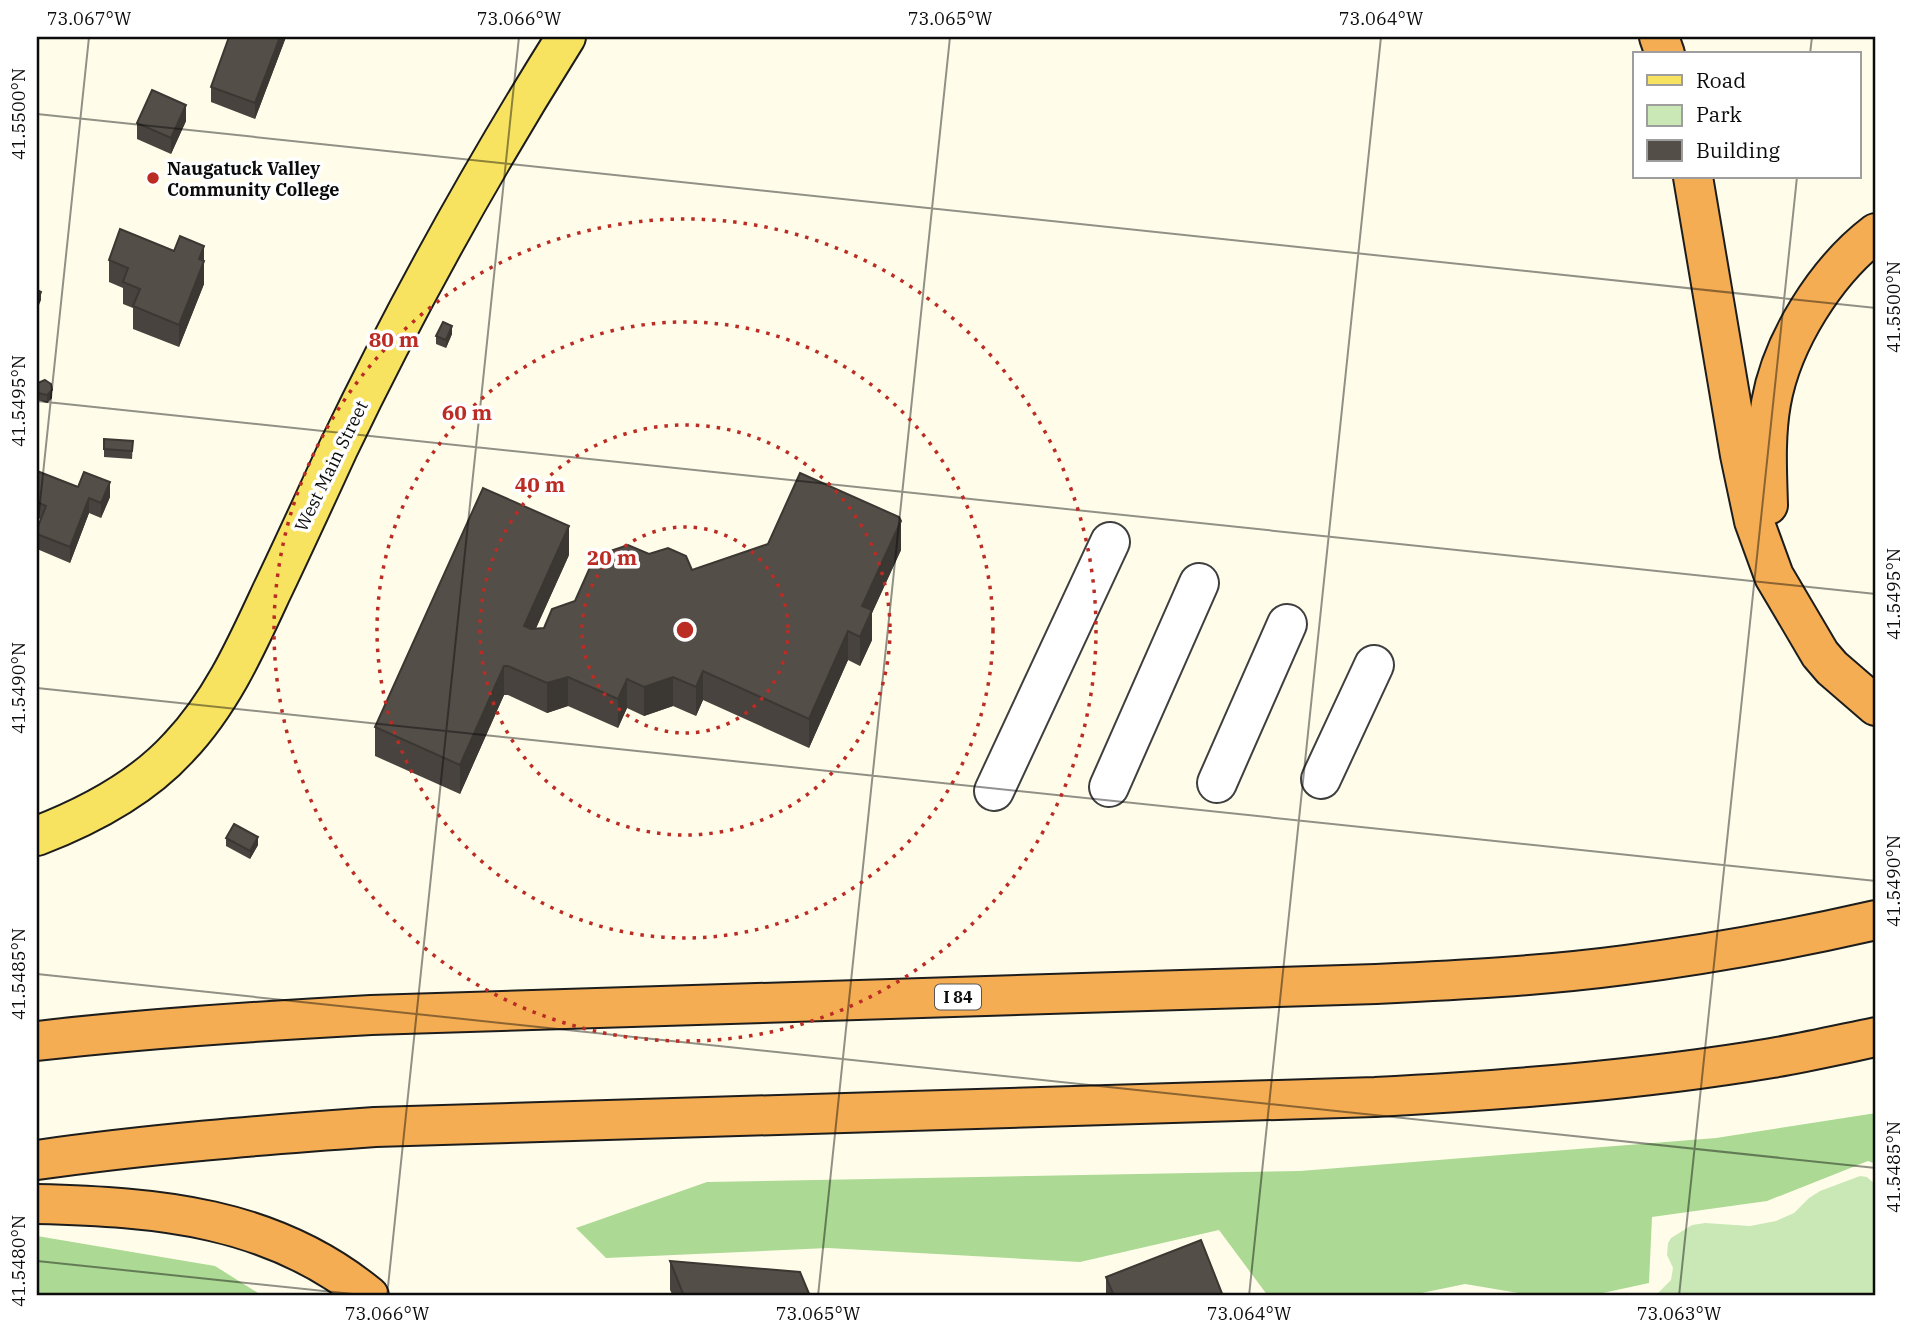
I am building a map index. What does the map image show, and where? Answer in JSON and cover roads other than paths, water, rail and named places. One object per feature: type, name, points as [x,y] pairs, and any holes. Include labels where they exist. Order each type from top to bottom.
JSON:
[{"type":"highway","points":[[1693,178],[1740,455],[1754,521],[1774,576],[1820,654],[1876,706]]},
{"type":"highway","points":[[1820,654],[1780,573],[1768,514],[1766,461],[1771,403],[1784,357],[1804,318],[1831,279],[1862,244],[1876,233]]},
{"type":"highway","name":"I 84","points":[[37,1041],[241,1021],[371,1015],[1497,978],[1624,966],[1752,946],[1876,920]]},
{"type":"highway","points":[[37,1160],[234,1137],[375,1127],[1362,1098],[1505,1090],[1772,1058],[1876,1037]]},
{"type":"highway","points":[[37,1204],[147,1210],[205,1219],[257,1233],[312,1257],[369,1296]]},
{"type":"main road","name":"West Main Street","points":[[37,836],[83,816],[144,779],[178,748],[212,705],[233,672],[256,626],[339,448],[406,316],[494,155],[566,37]]},
{"type":"lane","points":[[994,791],[1110,542]]},
{"type":"lane","points":[[1109,787],[1199,583]]},
{"type":"lane","points":[[1217,783],[1287,624]]},
{"type":"lane","points":[[1321,779],[1374,665]]},
{"type":"place","name":"Naugatuck Valley Community College","points":[[153,178]]}]
